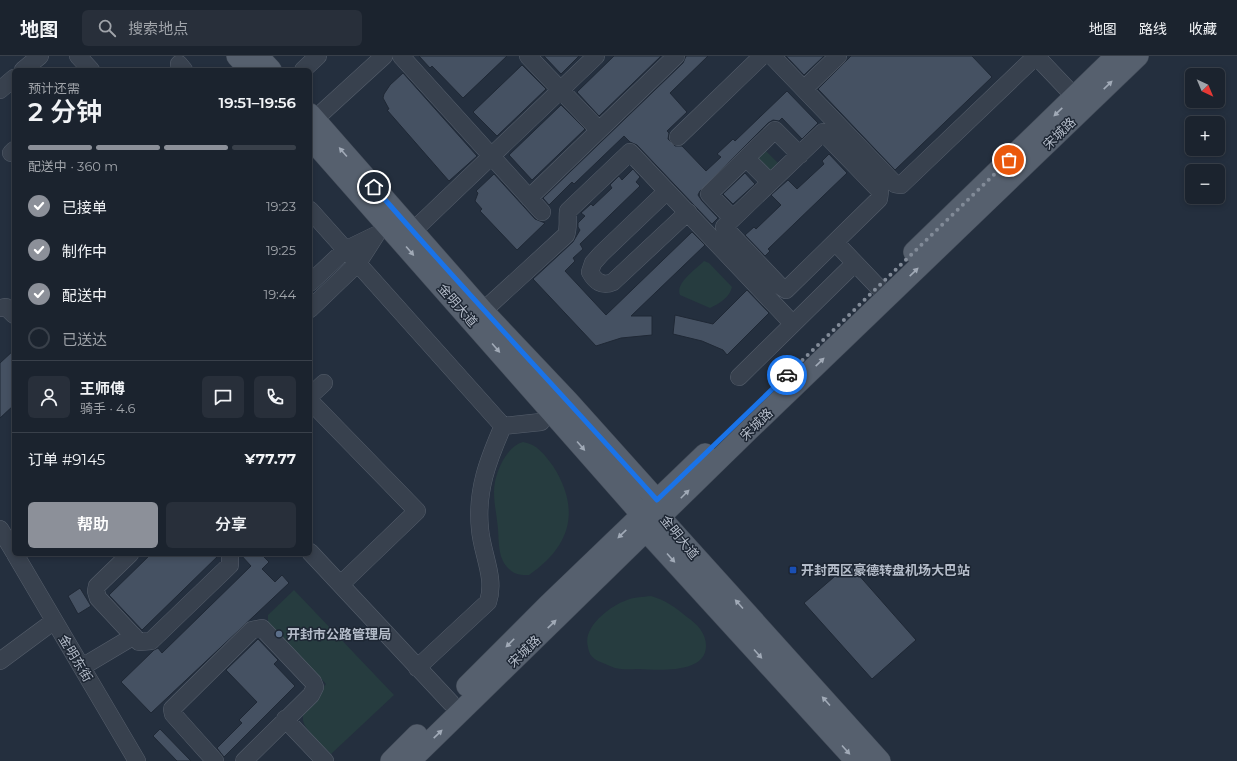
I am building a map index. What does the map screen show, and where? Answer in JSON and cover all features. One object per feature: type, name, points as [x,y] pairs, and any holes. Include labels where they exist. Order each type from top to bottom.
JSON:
[{"type":"main road","points":[[237,56],[248,68]]},
{"type":"main road","points":[[258,56],[269,68]]},
{"type":"main road","name":"宋城路","points":[[410,761],[878,287],[1116,56]]},
{"type":"main road","name":"宋城路","points":[[391,761],[548,605],[652,516],[751,428],[1138,56]]},
{"type":"main road","name":"金明大道","points":[[312,124],[382,230],[652,516],[880,761]]},
{"type":"main road","name":"金明大道","points":[[312,124],[413,231],[483,311],[569,402],[652,516],[856,761]]},
{"type":"street","points":[[25,68],[40,56]]},
{"type":"street","points":[[78,56],[89,68]]},
{"type":"street","points":[[305,68],[318,56]]},
{"type":"street","points":[[312,124],[384,56]]},
{"type":"street","points":[[402,56],[542,212]]},
{"type":"street","points":[[528,56],[600,130]]},
{"type":"street","points":[[413,231],[596,56]]},
{"type":"street","points":[[678,137],[762,56]]},
{"type":"street","points":[[772,56],[895,184],[901,186],[1036,56],[1074,96]]},
{"type":"street","points":[[804,89],[838,56]]},
{"type":"street","points":[[529,198],[673,57]]},
{"type":"street","points":[[0,90],[12,80]]},
{"type":"street","points":[[732,218],[709,194],[775,130],[800,155]]},
{"type":"street","points":[[823,132],[880,191],[880,199],[786,290],[780,286],[724,227],[770,182],[823,132]]},
{"type":"street","points":[[483,311],[566,235],[569,228],[567,221],[568,210],[630,152],[793,324]]},
{"type":"street","points":[[746,158],[770,182]]},
{"type":"street","points":[[668,191],[593,263],[590,272],[592,277],[597,282],[604,285],[613,282],[688,212]]},
{"type":"street","points":[[312,212],[503,426]]},
{"type":"street","points":[[312,282],[345,250],[382,230]]},
{"type":"street","points":[[312,307],[358,263],[382,230]]},
{"type":"street","points":[[834,242],[878,287]]},
{"type":"street","points":[[739,377],[855,264]]},
{"type":"street","points":[[0,308],[6,307],[12,313]]},
{"type":"street","points":[[312,394],[324,383]]},
{"type":"street","points":[[312,403],[417,511],[341,584]]},
{"type":"street","points":[[503,426],[541,422]]},
{"type":"street","points":[[417,668],[488,602],[491,591],[491,581],[480,530],[478,503],[482,478],[489,456],[503,426]]},
{"type":"street","name":"金明东街","points":[[0,529],[12,550]]},
{"type":"street","points":[[312,554],[450,703]]},
{"type":"street","name":"金明东街","points":[[16,556],[137,761]]},
{"type":"street","points":[[128,556],[97,586],[96,591],[98,598],[139,642],[151,641],[230,565],[230,556]]},
{"type":"street","points":[[0,661],[54,621]]},
{"type":"street","points":[[215,761],[173,714],[172,709],[252,630],[262,628],[313,682],[315,687],[310,695],[244,761]]},
{"type":"street","points":[[82,667],[134,636]]},
{"type":"street","points":[[285,720],[325,761]]},
{"type":"green space","points":[[763,148],[778,163],[770,171],[755,156]]},
{"type":"green space","points":[[704,261],[709,263],[732,287],[727,297],[710,308],[680,295],[679,290],[687,276]]},
{"type":"green space","points":[[523,442],[537,448],[544,454],[553,466],[562,482],[567,498],[569,512],[567,526],[562,539],[554,552],[543,564],[529,575],[516,574],[505,565],[501,556],[499,545],[494,497],[496,478],[502,462],[511,450]]},
{"type":"green space","points":[[294,590],[394,695],[331,754],[311,734],[303,720],[308,706],[326,684],[268,622],[268,615]]},
{"type":"green space","points":[[651,596],[674,607],[694,623],[703,633],[706,646],[704,655],[698,662],[690,666],[669,670],[618,669],[592,657],[588,649],[587,639],[593,625],[599,618],[613,607],[627,600]]},
{"type":"building","points":[[419,56],[507,56],[463,98],[432,66],[430,68]]},
{"type":"building","points":[[544,56],[579,56],[561,74]]},
{"type":"building","points":[[614,56],[661,56],[599,116],[577,92]]},
{"type":"building","points":[[686,56],[708,56],[670,93],[687,112],[667,131],[669,133],[668,139],[675,146],[682,146],[706,171],[721,157],[717,154],[733,139],[735,141],[787,91],[818,123],[802,139],[782,118],[779,121],[773,120],[768,123],[700,191],[698,195],[702,201],[718,218],[712,224],[637,145],[630,142],[624,136],[574,184],[572,182],[549,205],[543,198],[683,63]]},
{"type":"building","points":[[786,56],[824,56],[804,75]]},
{"type":"building","points":[[851,56],[972,56],[992,77],[895,170],[818,89]]},
{"type":"building","points":[[522,65],[546,89],[497,136],[473,112]]},
{"type":"building","points":[[403,73],[477,156],[449,181],[387,110],[389,109],[383,98],[384,94],[390,85]]},
{"type":"building","points":[[561,105],[585,129],[532,180],[509,155]]},
{"type":"building","points":[[829,154],[847,173],[768,249],[770,251],[765,256],[745,235],[754,227],[756,229],[781,205],[771,195],[788,180],[797,189],[824,164],[822,161]]},
{"type":"building","points":[[633,169],[640,177],[636,182],[640,186],[580,244],[583,249],[573,258],[575,261],[565,271],[606,315],[692,232],[705,245],[631,316],[652,316],[652,335],[621,338],[596,346],[533,279],[573,242],[580,230],[578,223],[585,216],[581,213],[591,204],[593,206],[612,188],[610,185],[619,176],[622,180]]},
{"type":"building","points":[[745,173],[755,184],[733,204],[723,194]]},
{"type":"building","points":[[494,174],[535,219],[545,223],[517,250],[480,211],[482,209],[475,201],[478,193],[476,191]]},
{"type":"building","points":[[747,290],[769,313],[727,355],[723,350],[702,341],[673,334],[675,315],[713,324]]},
{"type":"building","points":[[12,352],[12,407],[0,418],[0,363]]},
{"type":"building","points":[[149,556],[218,556],[142,630],[109,595]]},
{"type":"building","points":[[242,556],[263,556],[269,562],[262,569],[275,582],[282,575],[289,583],[151,713],[121,682],[154,650],[158,648],[162,653],[251,566]]},
{"type":"building","points":[[849,564],[916,640],[872,679],[804,603]]},
{"type":"building","points":[[80,588],[91,606],[78,614],[68,596]]},
{"type":"building","points":[[258,639],[278,660],[274,664],[295,686],[224,757],[217,748],[242,723],[239,720],[257,702],[226,670]]},
{"type":"building","points":[[160,729],[191,761],[177,761],[153,736]]},
{"type":"way so far","points":[[787,375],[1009,160]]},
{"type":"place","name":"开封西区豪德转盘机场大巴站","points":[[793,570]]},
{"type":"place","name":"开封市公路管理局","points":[[279,634]]},
{"type":"route","points":[[374,187],[483,311],[569,402],[657,500],[787,375]]}]
